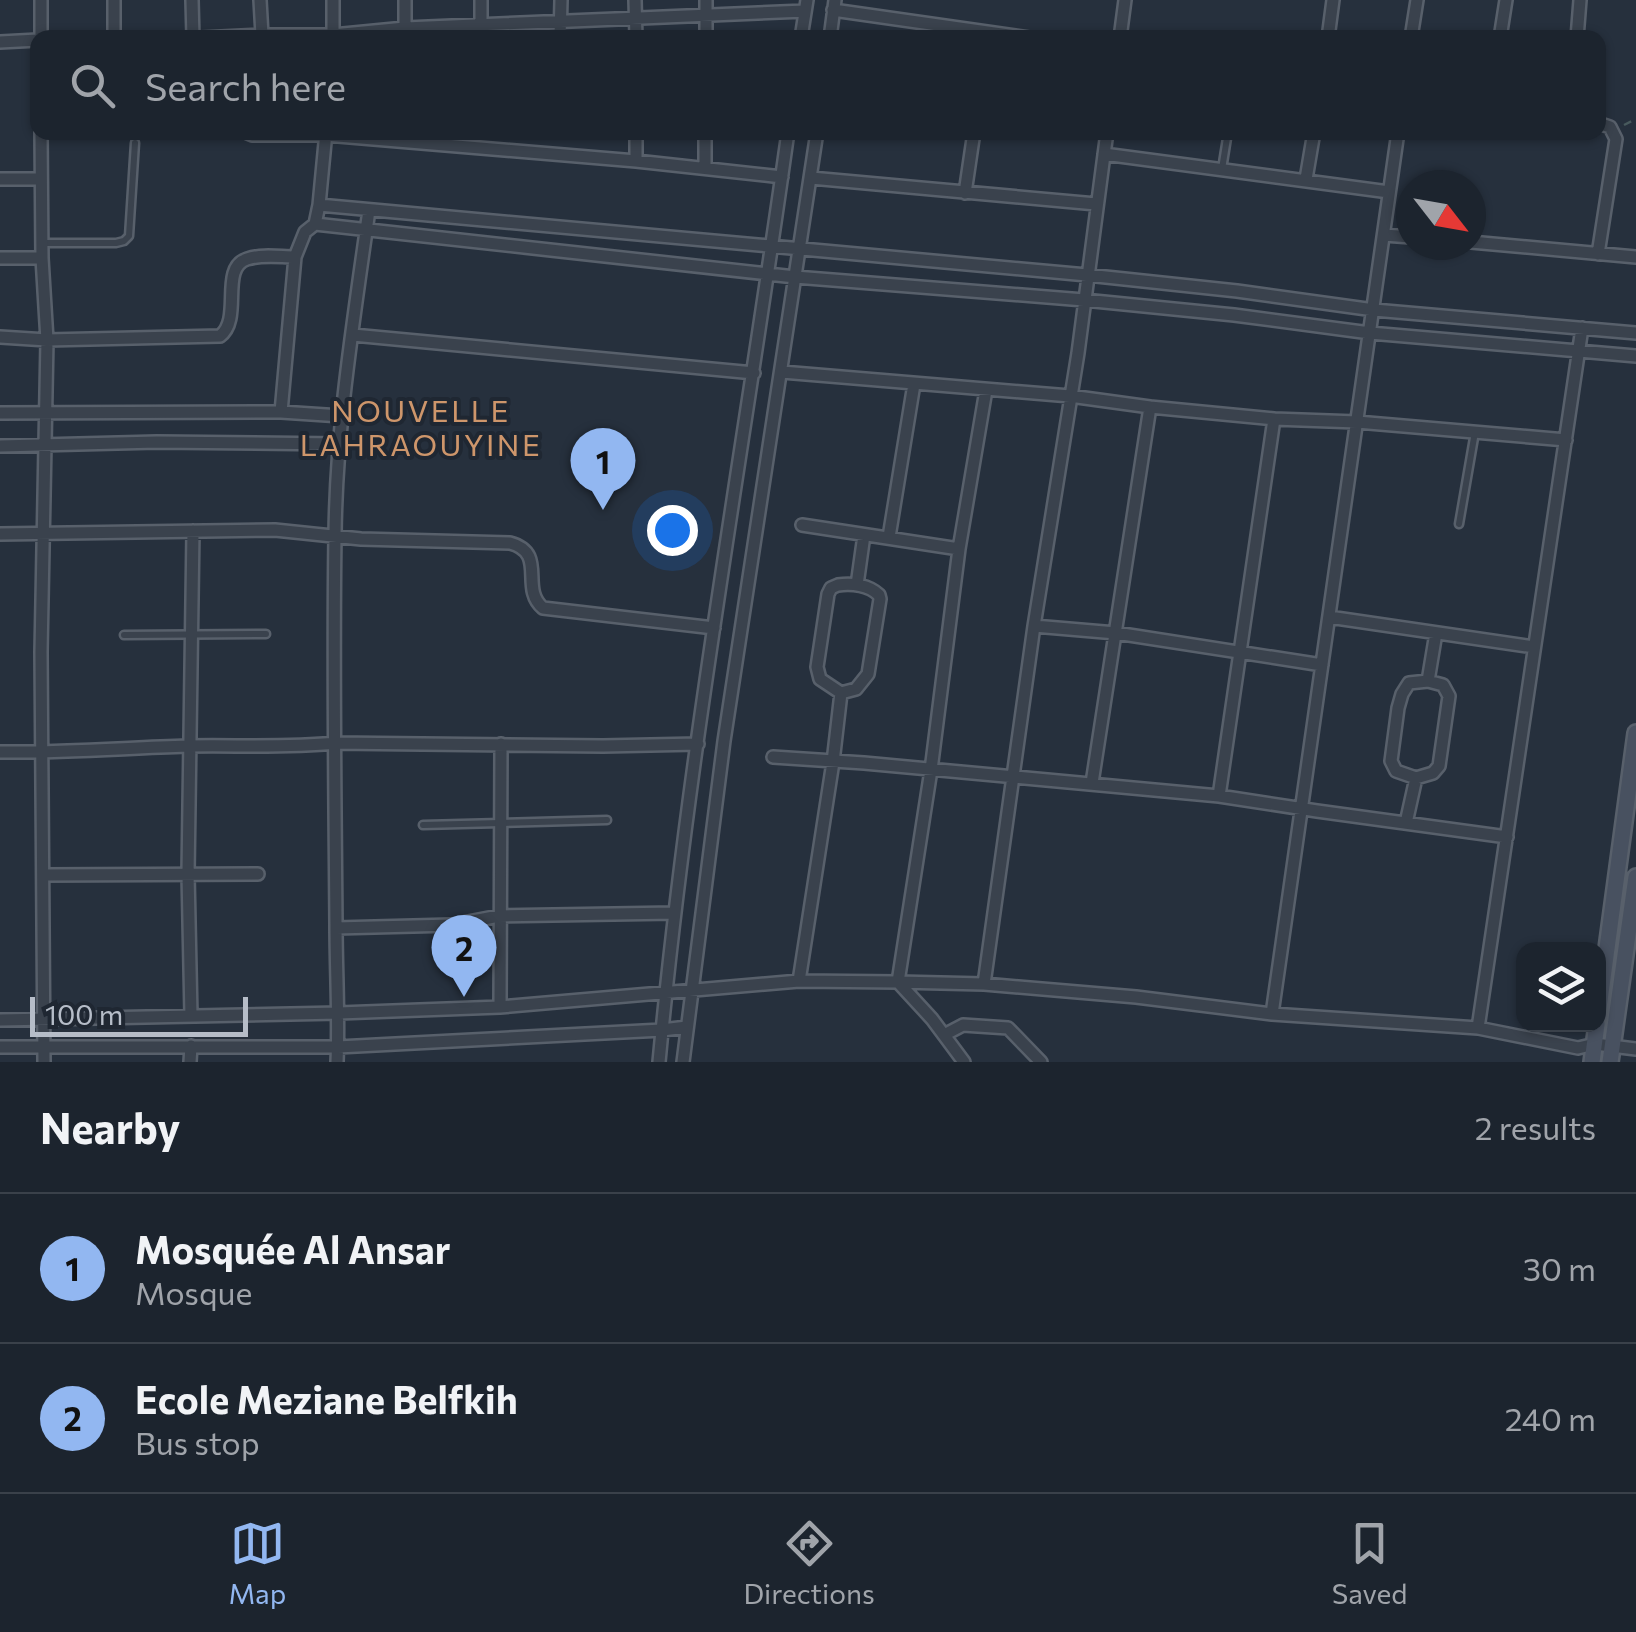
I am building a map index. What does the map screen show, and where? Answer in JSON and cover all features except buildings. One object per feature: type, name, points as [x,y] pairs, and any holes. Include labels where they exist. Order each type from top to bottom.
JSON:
[{"type":"street","points":[[39,30],[41,0]]},
{"type":"street","points":[[114,0],[114,30]]},
{"type":"street","points":[[192,0],[194,30]]},
{"type":"street","points":[[260,0],[262,30]]},
{"type":"street","points":[[333,0],[333,30]]},
{"type":"street","points":[[405,30],[406,0]]},
{"type":"street","points":[[481,30],[482,0]]},
{"type":"street","points":[[560,30],[561,0]]},
{"type":"street","points":[[635,0],[636,30]]},
{"type":"street","points":[[706,0],[706,30]]},
{"type":"street","points":[[1121,30],[1125,0]]},
{"type":"street","points":[[1329,30],[1333,0]]},
{"type":"street","points":[[1413,30],[1417,0]]},
{"type":"street","points":[[1501,30],[1506,0]]},
{"type":"street","points":[[1577,30],[1580,0]]},
{"type":"street","points":[[831,30],[834,5],[978,30]]},
{"type":"street","points":[[496,30],[561,21],[706,17],[806,6]]},
{"type":"street","points":[[933,30],[934,23]]},
{"type":"street","points":[[0,42],[30,40]]},
{"type":"street","points":[[1598,254],[1616,139],[1606,126]]},
{"type":"street","points":[[41,140],[47,340],[42,752],[44,1062]]},
{"type":"street","points":[[281,412],[295,258],[304,232],[315,224],[320,205],[325,140]]},
{"type":"street","points":[[423,140],[782,178]]},
{"type":"street","points":[[636,140],[636,161]]},
{"type":"street","points":[[705,140],[705,168]]},
{"type":"street","points":[[659,1062],[674,913],[787,140]]},
{"type":"street","points":[[683,1062],[750,565],[816,140]]},
{"type":"street","points":[[965,193],[973,140]]},
{"type":"street","points":[[984,984],[1106,140]]},
{"type":"street","points":[[1306,180],[1313,140]]},
{"type":"street","points":[[1272,1014],[1397,140]]},
{"type":"street","points":[[1104,154],[1389,192]]},
{"type":"street","points":[[811,178],[1096,204]]},
{"type":"street","points":[[0,179],[41,179]]},
{"type":"street","points":[[320,205],[1087,275],[1374,310],[1636,332]]},
{"type":"street","points":[[337,1062],[334,534],[341,416],[369,210]]},
{"type":"street","points":[[315,224],[795,277],[1234,314],[1370,333],[1636,356]]},
{"type":"street","points":[[1384,235],[1396,236]]},
{"type":"street","points":[[1486,243],[1636,257]]},
{"type":"street","points":[[0,258],[42,258]]},
{"type":"street","points":[[0,337],[47,340],[220,336],[230,326],[233,278],[240,263],[246,259],[295,258]]},
{"type":"street","points":[[1478,1028],[1582,328]]},
{"type":"street","points":[[353,335],[754,373]]},
{"type":"street","points":[[782,372],[1070,396],[1274,419],[1566,440]]},
{"type":"street","points":[[889,537],[914,384]]},
{"type":"street","points":[[964,1062],[898,982],[931,770],[959,549],[986,390]]},
{"type":"street","points":[[1092,783],[1150,407]]},
{"type":"street","points":[[0,413],[281,412],[341,416]]},
{"type":"street","points":[[1219,796],[1274,419]]},
{"type":"street","points":[[0,446],[157,442],[340,444]]},
{"type":"street","points":[[802,526],[959,549]]},
{"type":"street","points":[[0,534],[275,530],[362,539],[516,544],[529,555],[532,592],[543,608],[714,628]]},
{"type":"street","points":[[190,1016],[188,746],[193,532]]},
{"type":"street","points":[[857,585],[864,534]]},
{"type":"street","points":[[838,584],[857,585],[880,595],[871,666],[866,680],[856,689],[841,693],[818,675],[824,616],[831,588],[838,584]]},
{"type":"street","points":[[1330,617],[1534,647]]},
{"type":"street","points":[[1034,626],[1116,633],[1322,665]]},
{"type":"street","points":[[1428,681],[1436,633]]},
{"type":"street","points":[[1428,681],[1443,685],[1449,696],[1443,746],[1437,770],[1416,778],[1396,771],[1391,761],[1402,694],[1408,683],[1428,681]]},
{"type":"street","points":[[800,981],[841,693]]},
{"type":"street","points":[[1606,956],[1636,733]]},
{"type":"street","points":[[0,752],[334,743],[698,744]]},
{"type":"street","points":[[500,1007],[501,744]]},
{"type":"street","points":[[773,757],[1219,796],[1507,837]]},
{"type":"street","points":[[1406,823],[1416,778]]},
{"type":"street","points":[[44,875],[258,874]]},
{"type":"street","points":[[1611,1054],[1636,877]]},
{"type":"street","points":[[336,928],[440,926],[499,916],[674,913]]},
{"type":"street","points":[[0,1020],[500,1007],[800,981],[898,982],[984,984],[1272,1014],[1478,1028],[1586,1046],[1611,1054],[1636,1050]]},
{"type":"street","points":[[944,1035],[963,1024],[1008,1028],[1041,1062]]},
{"type":"street","points":[[0,1047],[338,1047],[686,1027]]},
{"type":"street","points":[[1591,1062],[1586,1046],[1593,1032]]},
{"type":"street","points":[[190,1062],[191,1046]]},
{"type":"lane","points":[[1222,169],[1227,140]]},
{"type":"lane","points":[[42,243],[116,243],[129,236],[135,142]]},
{"type":"lane","points":[[1459,524],[1475,431]]},
{"type":"lane","points":[[124,635],[266,634]]},
{"type":"lane","points":[[423,825],[607,820]]},
{"type":"place","name":"Mosquée Al Ansar","points":[[603,510]]},
{"type":"place","name":"Ecole Meziane Belfkih","points":[[464,997]]},
{"type":"district","name":"NOUVELLE LAHRAOUYINE","points":[[421,429]]}]
